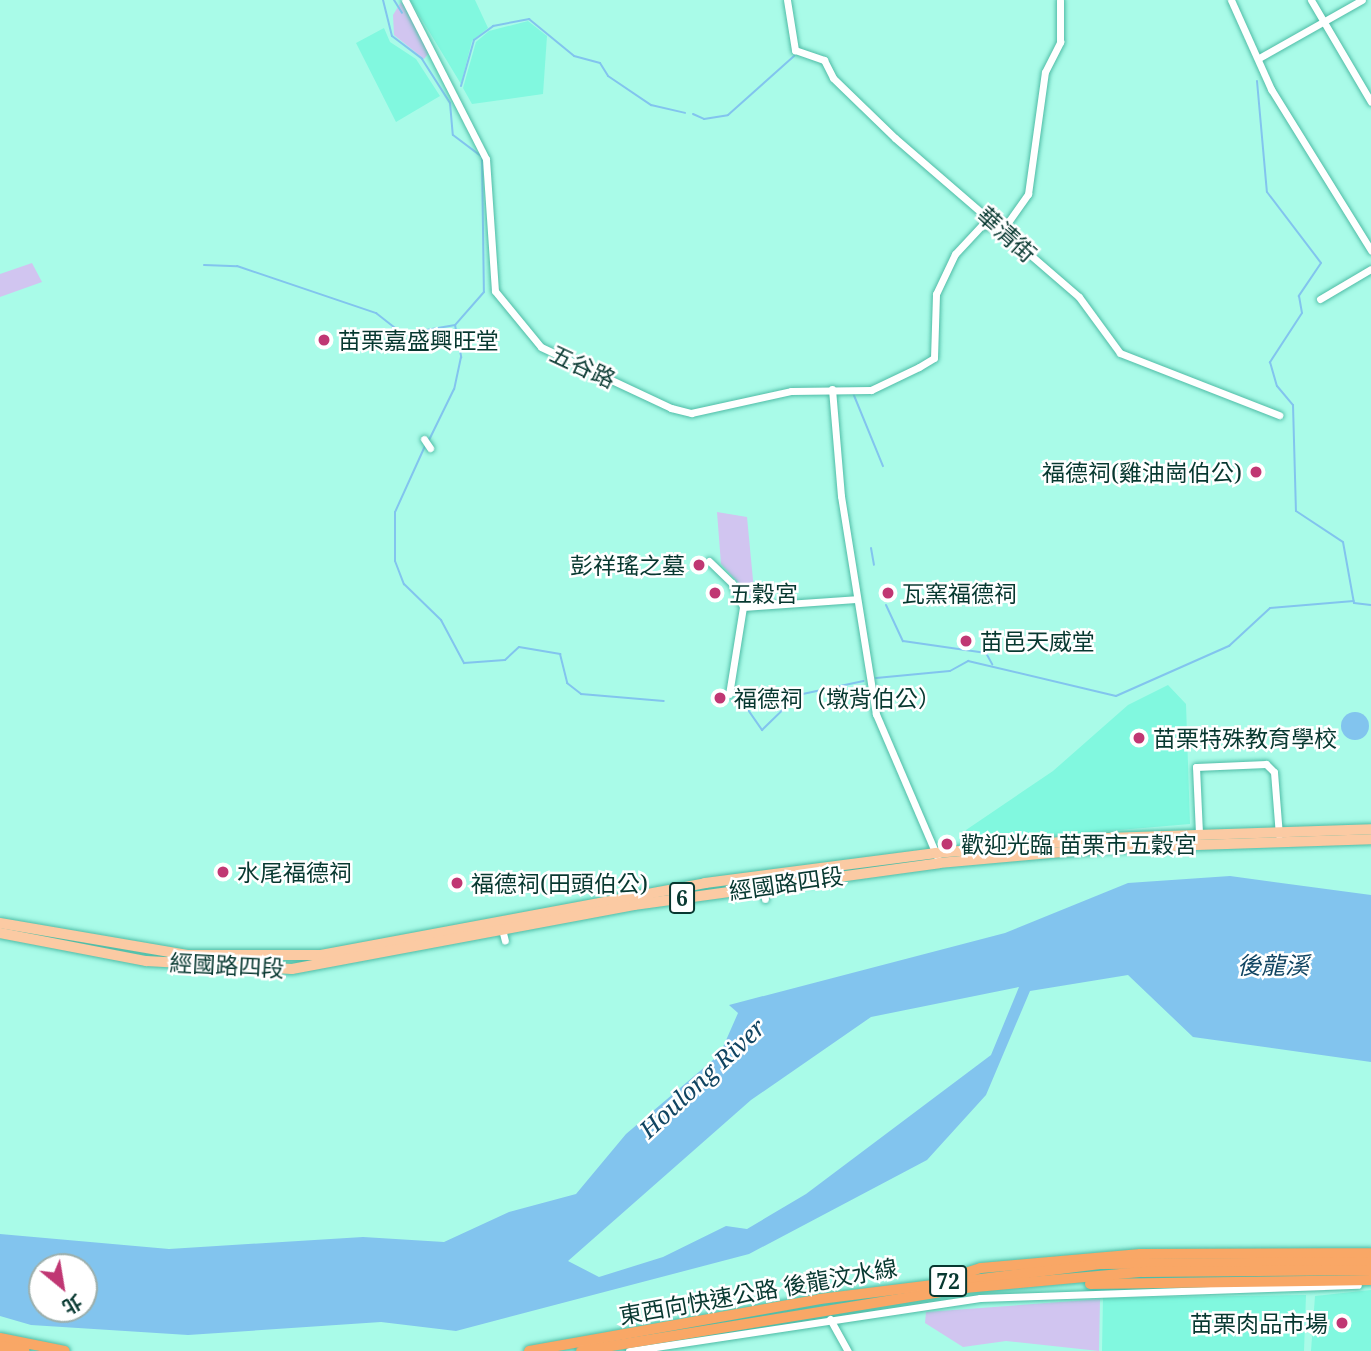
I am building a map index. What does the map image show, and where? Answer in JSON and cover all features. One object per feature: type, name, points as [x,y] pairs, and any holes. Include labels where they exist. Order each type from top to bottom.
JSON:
[{"type":"highway","points":[[944,1281],[981,1268],[1053,1259],[1220,1249],[1371,1253]]},
{"type":"highway","name":"東西向快速公路 後龍汶水線","points":[[529,1351],[944,1281],[1127,1263],[1371,1262]]},
{"type":"highway","name":"東西向快速公路 後龍汶水線","points":[[581,1351],[965,1288],[1142,1272],[1371,1270]]},
{"type":"highway","points":[[965,1288],[1371,1281]]},
{"type":"highway","points":[[0,1338],[65,1351]]},
{"type":"highway","points":[[0,1346],[25,1351]]},
{"type":"main road","name":"經國路四段","points":[[938,858],[1371,829]]},
{"type":"main road","name":"經國路四段","points":[[0,933],[146,961],[292,969],[762,880],[938,858],[1199,833],[1371,839]]},
{"type":"main road","name":"經國路四段","points":[[0,923],[233,958],[321,955],[502,931]]},
{"type":"street","name":"五谷路","points":[[405,0],[484,150],[495,291],[541,346],[691,413],[853,386],[871,390],[934,358],[936,294],[949,265],[982,225],[1004,228]]},
{"type":"street","name":"華清街","points":[[787,0],[795,50],[824,60],[833,78],[895,138],[1004,228],[1079,297],[1120,353],[1279,415]]},
{"type":"street","points":[[1004,228],[1028,194],[1045,72],[1060,42],[1060,0]]},
{"type":"street","points":[[1231,0],[1286,111],[1371,250]]},
{"type":"street","points":[[1311,0],[1371,102]]},
{"type":"street","points":[[1259,58],[1362,0]]},
{"type":"street","points":[[1320,299],[1371,269]]},
{"type":"street","points":[[832,389],[856,600],[884,741],[938,858]]},
{"type":"street","points":[[424,439],[430,448]]},
{"type":"street","points":[[709,561],[732,583],[743,607],[729,694]]},
{"type":"street","points":[[743,607],[856,600]]},
{"type":"street","points":[[1199,833],[1196,767],[1226,765],[1272,766],[1279,834]]},
{"type":"street","points":[[762,880],[765,899]]},
{"type":"street","points":[[629,1351],[980,1298],[1371,1281]]},
{"type":"street","points":[[830,1319],[848,1351]]},
{"type":"shaded area","points":[[410,0],[475,0],[488,28],[472,41],[461,84]]},
{"type":"shaded area","points":[[401,2],[432,49],[424,59],[394,35],[393,15]]},
{"type":"shaded area","points":[[528,21],[547,36],[543,94],[472,104],[463,88],[476,42],[489,31]]},
{"type":"shaded area","points":[[384,28],[390,42],[416,59],[440,96],[396,122],[356,43]]},
{"type":"shaded area","points":[[32,263],[42,282],[0,297],[0,274]]},
{"type":"shaded area","points":[[717,512],[747,517],[755,601],[721,564]]},
{"type":"shaded area","name":"苗栗特殊教育學校","points":[[1168,685],[1186,704],[1190,824],[966,843],[966,830],[1053,771],[1128,705]]},
{"type":"shaded area","name":"苗栗肉品市場","points":[[1371,1290],[1371,1351],[1311,1351],[1315,1296]]},
{"type":"shaded area","points":[[1306,1295],[1304,1351],[1102,1351],[1103,1298]]},
{"type":"shaded area","points":[[1100,1299],[1099,1351],[1006,1341],[963,1347],[925,1323],[926,1312]]},
{"type":"water","points":[[1355,712],[1365,716],[1369,726],[1365,736],[1355,740],[1345,736],[1341,726],[1345,716]]},
{"type":"water","name":"後龍溪","points":[[1230,876],[1371,895],[1371,1062],[1193,1037],[1128,975],[1030,991],[986,1095],[927,1160],[749,1254],[456,1331],[381,1322],[188,1335],[31,1325],[0,1316],[0,1234],[169,1249],[363,1237],[444,1242],[509,1212],[576,1194],[626,1134],[720,1054],[738,1013],[729,1005],[1005,933],[1128,883]],"holes":[[[1019,987],[991,1055],[806,1194],[747,1229],[726,1226],[663,1257],[599,1277],[568,1261],[751,1100],[871,1017]]]},
{"type":"waterway","points":[[383,0],[392,36],[422,59],[450,103],[453,135],[482,157],[484,292],[455,325],[461,357],[454,389],[428,442]]},
{"type":"waterway","points":[[394,0],[402,13]]},
{"type":"waterway","points":[[461,86],[474,40],[493,26],[529,19],[574,56],[600,63],[608,76],[651,105],[685,113]]},
{"type":"waterway","points":[[693,114],[704,119],[728,115],[794,56]]},
{"type":"waterway","points":[[1257,81],[1267,192],[1321,263],[1299,296],[1302,313],[1270,362],[1277,386],[1293,405],[1296,511],[1343,542],[1354,603],[1371,605]]},
{"type":"waterway","points":[[204,265],[237,266],[376,313],[403,334],[455,325]]},
{"type":"waterway","points":[[853,393],[883,466]]},
{"type":"waterway","points":[[425,446],[395,512],[395,561],[404,584],[441,620],[464,663],[505,660],[519,647],[560,654],[567,683],[581,694],[664,701]]},
{"type":"waterway","points":[[871,548],[874,565]]},
{"type":"waterway","points":[[876,678],[950,671],[968,661],[1116,696],[1229,646],[1270,608],[1354,601]]},
{"type":"waterway","points":[[886,605],[903,641],[986,653],[992,664]]},
{"type":"waterway","points":[[737,694],[762,730],[798,695],[864,681]]},
{"type":"place","name":"苗栗嘉盛興旺堂","points":[[324,340]]},
{"type":"place","name":"福德祠(雞油崗伯公)","points":[[1256,472]]},
{"type":"place","name":"彭祥瑤之墓","points":[[699,565]]},
{"type":"place","name":"五穀宮","points":[[715,593]]},
{"type":"place","name":"瓦窯福德祠","points":[[888,593]]},
{"type":"place","name":"苗邑天威堂","points":[[966,641]]},
{"type":"place","name":"福德祠（墩背伯公）","points":[[720,698]]},
{"type":"place","name":"苗栗特殊教育學校","points":[[1139,738]]},
{"type":"place","name":"歡迎光臨 苗栗市五穀宮","points":[[947,844]]},
{"type":"place","name":"水尾福德祠","points":[[223,872]]},
{"type":"place","name":"福德祠(田頭伯公)","points":[[457,883]]},
{"type":"place","name":"苗栗肉品市場","points":[[1342,1323]]},
{"type":"water label","name":"Houlong River","points":[[702,1078]]}]
